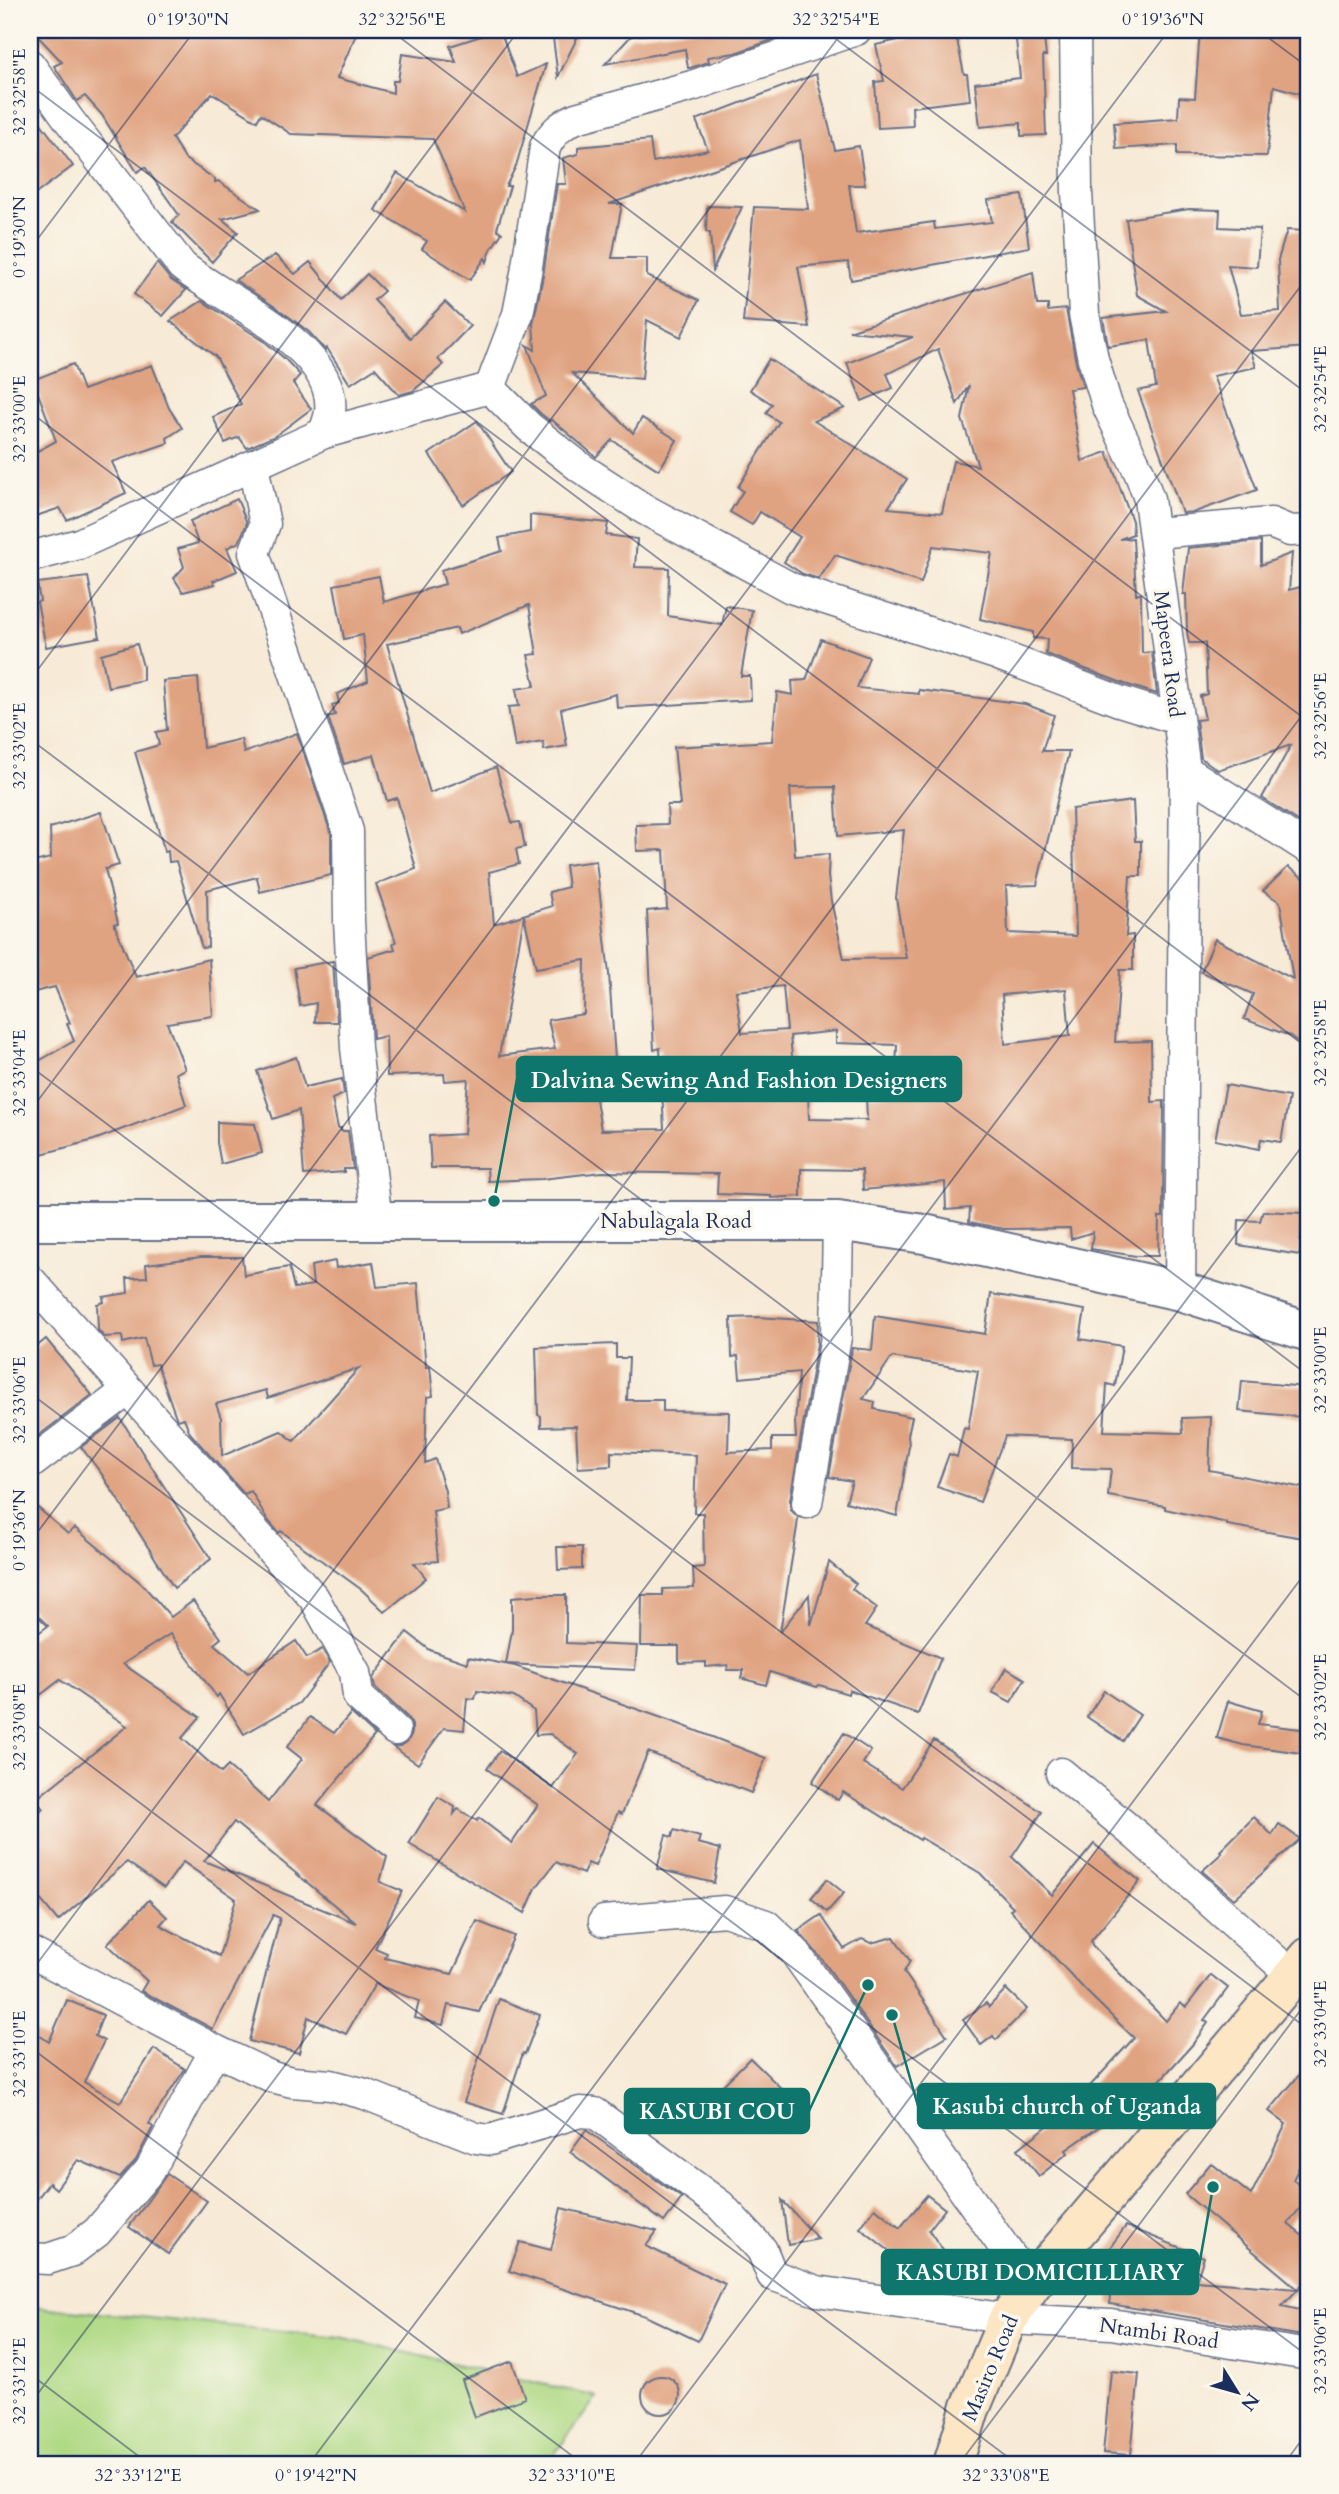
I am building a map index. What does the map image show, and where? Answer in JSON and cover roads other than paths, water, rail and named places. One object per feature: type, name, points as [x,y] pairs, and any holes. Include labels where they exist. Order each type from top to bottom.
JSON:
[{"type":"main road","name":"Masiro Road","points":[[953,2464],[970,2409],[1008,2319],[1031,2285],[1301,1966]]},
{"type":"street","points":[[490,388],[517,314],[545,147],[551,136],[564,124],[576,118],[692,86],[856,30]]},
{"type":"street","name":"Mapeera Road","points":[[1074,30],[1077,191],[1084,314],[1093,359],[1107,405],[1149,499],[1185,770],[1180,1291]]},
{"type":"street","points":[[30,65],[182,266],[284,333],[308,356],[322,375],[328,395],[330,411],[324,433]]},
{"type":"street","points":[[30,556],[79,544],[324,433],[490,388]]},
{"type":"street","points":[[490,388],[529,427],[581,468],[644,509],[791,588],[996,654],[1119,701],[1177,719]]},
{"type":"street","points":[[253,467],[265,524],[254,553],[348,831],[349,921],[356,1048],[377,1222]]},
{"type":"street","points":[[1155,533],[1270,523],[1290,531],[1309,530]]},
{"type":"street","points":[[1185,770],[1309,849]]},
{"type":"street","name":"Nabulagala Road","points":[[30,1221],[838,1221],[924,1234],[1180,1291],[1309,1332]]},
{"type":"street","points":[[807,1503],[836,1337],[838,1221]]},
{"type":"street","points":[[30,1280],[314,1598],[355,1672],[358,1696],[395,1730]]},
{"type":"street","points":[[30,1464],[128,1390]]},
{"type":"street","points":[[1061,1773],[1301,1966]]},
{"type":"street","points":[[604,1921],[725,1911],[766,1926],[794,1951],[1031,2285]]},
{"type":"street","name":"Ntambi Road","points":[[30,1952],[215,2050],[272,2077],[292,2082],[331,2085],[365,2094],[477,2138],[491,2140],[580,2112],[595,2113],[720,2205],[762,2250],[772,2275],[817,2291],[1008,2319],[1111,2324],[1309,2355]]},
{"type":"street","points":[[30,2258],[48,2259],[72,2251],[97,2232],[150,2170],[215,2050]]},
{"type":"place","name":"Dalvina Sewing And Fashion Designers","points":[[494,1201]]},
{"type":"place","name":"KASUBI COU","points":[[868,1985]]},
{"type":"place","name":"Kasubi church of Uganda","points":[[892,2015]]},
{"type":"place","name":"KASUBI DOMICILLIARY","points":[[1213,2187]]}]
